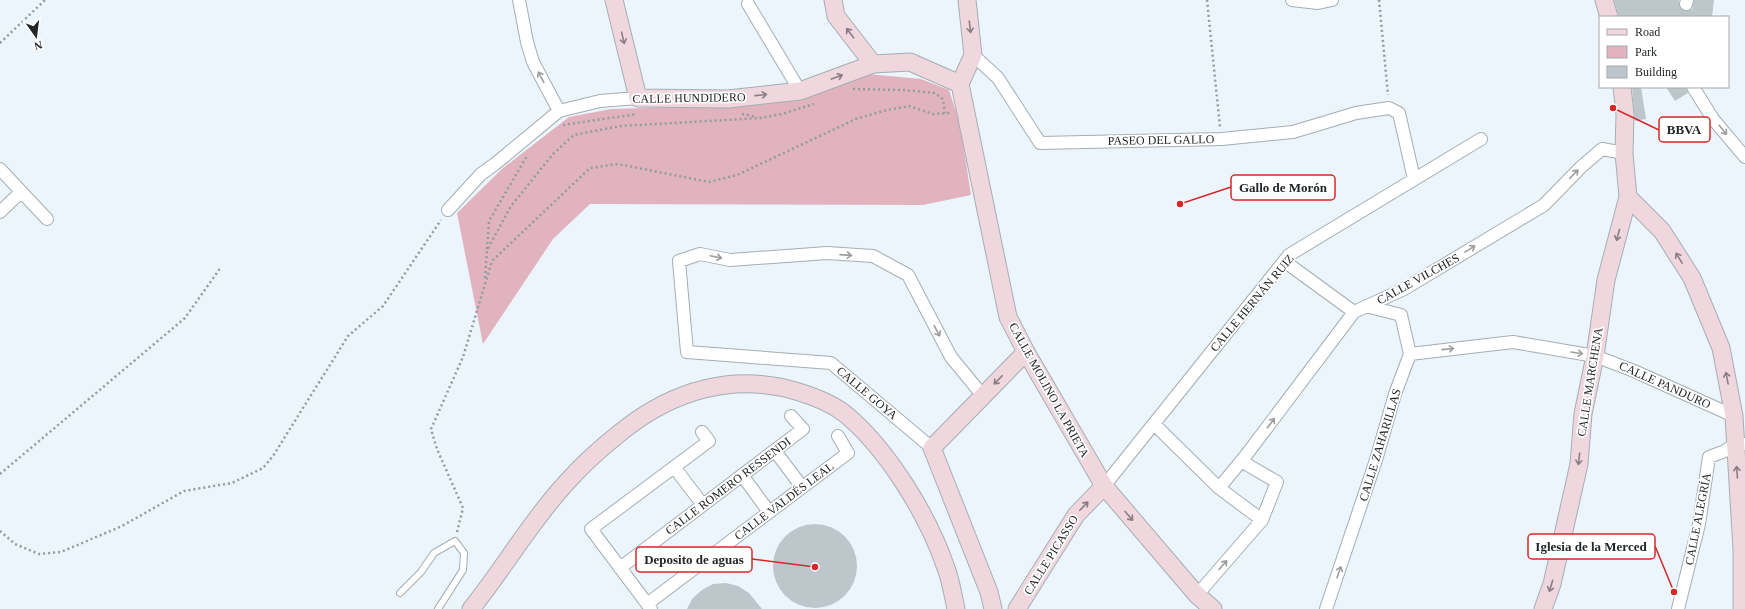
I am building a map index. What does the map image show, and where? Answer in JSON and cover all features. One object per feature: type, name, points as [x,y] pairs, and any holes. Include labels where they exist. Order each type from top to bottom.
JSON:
[{"type":"street","points":[[519,0],[527,42],[533,62],[560,111]]},
{"type":"street","points":[[614,0],[639,106]]},
{"type":"street","points":[[833,0],[836,16],[873,64]]},
{"type":"street","points":[[960,84],[973,55],[967,0]]},
{"type":"street","points":[[1292,0],[1332,0]]},
{"type":"street","points":[[1604,0],[1608,16]]},
{"type":"street","points":[[748,4],[800,91]]},
{"type":"street","name":"PASEO DEL GALLO","points":[[973,55],[998,78],[1040,143],[1222,139],[1292,132],[1356,113],[1389,108]]},
{"type":"street","name":"CALLE HUNDIDERO","points":[[448,210],[481,174],[560,111],[600,101],[639,106],[728,99],[800,91],[873,64],[910,62],[960,84]]},
{"type":"street","name":"CALLE MOLINO LA PRIETA","points":[[960,84],[1008,317],[1026,352],[1104,486],[1198,595],[1213,609]]},
{"type":"street","name":"CALLE MARCHENA","points":[[1543,609],[1552,584],[1579,464],[1583,414],[1595,356],[1606,280],[1628,197],[1624,153],[1625,114],[1622,88]]},
{"type":"street","points":[[1694,88],[1713,119],[1745,158]]},
{"type":"street","points":[[1389,108],[1399,113],[1414,179]]},
{"type":"street","name":"CALLE HERNÁN RUIZ","points":[[1104,486],[1289,256],[1481,139]]},
{"type":"street","name":"CALLE VILCHES","points":[[1220,488],[1354,312],[1404,289],[1544,205],[1581,167],[1602,149],[1624,153]]},
{"type":"street","points":[[0,169],[47,219]]},
{"type":"street","points":[[0,212],[21,192]]},
{"type":"street","points":[[1628,197],[1662,231],[1692,278],[1721,348],[1740,444],[1742,609]]},
{"type":"street","name":"CALLE GOYA","points":[[983,396],[951,357],[908,275],[873,256],[826,253],[730,260],[700,254],[679,261],[687,352],[831,363],[932,448],[989,592],[993,609]]},
{"type":"street","points":[[1284,261],[1354,312]]},
{"type":"street","points":[[1366,306],[1401,315],[1410,354]]},
{"type":"street","name":"CALLE PANDURO","points":[[1410,354],[1513,342],[1595,356],[1634,371],[1734,416]]},
{"type":"street","points":[[932,448],[1026,352]]},
{"type":"street","name":"CALLE ZAHARILLAS","points":[[1326,609],[1372,474],[1394,394],[1410,354]]},
{"type":"street","points":[[471,609],[543,511],[592,455],[623,430],[650,412],[678,398],[708,387],[735,383],[759,383],[786,388],[812,396],[843,412],[860,427],[878,447],[902,481],[928,524],[946,568],[957,608]]},
{"type":"street","name":"CALLE ROMERO RESSENDI","points":[[620,568],[803,429],[791,416]]},
{"type":"street","points":[[1154,424],[1220,488],[1262,520]]},
{"type":"street","points":[[649,606],[591,529],[709,441],[702,432]]},
{"type":"street","name":"CALLE VALDÉS LEAL","points":[[649,606],[769,512],[848,453],[838,436]]},
{"type":"street","name":"CALLE ALEGRÍA","points":[[1678,609],[1699,524],[1709,457],[1740,444]]},
{"type":"street","points":[[774,451],[802,487]]},
{"type":"street","points":[[1198,595],[1262,520],[1277,482],[1244,457]]},
{"type":"street","points":[[674,467],[703,505]]},
{"type":"street","points":[[742,475],[769,512]]},
{"type":"street","name":"CALLE PICASSO","points":[[1017,609],[1076,515],[1104,486]]},
{"type":"lane","points":[[400,593],[421,572],[434,553],[455,541],[464,553],[462,570],[438,609]]},
{"type":"path","points":[[0,43],[46,0]]},
{"type":"path","points":[[1207,0],[1222,139]]},
{"type":"path","points":[[1379,0],[1389,108]]},
{"type":"path","points":[[851,89],[904,90],[935,93],[943,99],[945,113]]},
{"type":"path","points":[[487,250],[511,206],[553,154],[574,135],[620,126],[761,118],[797,110],[818,102]]},
{"type":"path","points":[[539,127],[561,126],[639,106]]},
{"type":"path","points":[[455,541],[463,508],[440,456],[431,429],[463,357],[492,261],[590,168],[618,164],[709,182],[737,175],[856,119],[883,111],[910,106],[933,114],[966,108]]},
{"type":"path","points":[[737,114],[761,118]]},
{"type":"path","points":[[485,284],[489,221],[530,150]]},
{"type":"path","points":[[0,531],[15,544],[39,554],[61,552],[122,526],[184,491],[232,483],[263,468],[273,456],[348,336],[383,306],[448,210]]},
{"type":"path","points":[[0,474],[185,318],[221,267]]},
{"type":"green space","points":[[868,74],[921,79],[949,90],[960,124],[971,195],[923,205],[590,204],[553,239],[483,344],[457,213],[503,168],[569,117],[611,109],[769,104]]},
{"type":"building","points":[[1614,0],[1679,0],[1679,6],[1685,11],[1692,9],[1694,0],[1714,0],[1712,16],[1619,16]]},
{"type":"building","points":[[1632,88],[1641,88],[1646,119],[1635,121]]},
{"type":"building","points":[[1667,88],[1686,88],[1688,93],[1675,101]]},
{"type":"building","points":[[815,524],[823,525],[838,531],[850,543],[856,558],[856,574],[850,589],[838,601],[823,607],[815,608],[807,607],[792,601],[780,589],[774,574],[773,566],[774,558],[780,543],[792,531],[807,525]]},
{"type":"building","points":[[726,583],[738,586],[749,593],[762,609],[687,609],[692,599],[702,590],[713,584]]},
{"type":"place","name":"BBVA","points":[[1613,108]]},
{"type":"place","name":"Gallo de Morón","points":[[1180,204]]},
{"type":"place","name":"Deposito de aguas","points":[[815,567]]},
{"type":"place","name":"Iglesia de la Merced","points":[[1674,592]]}]
